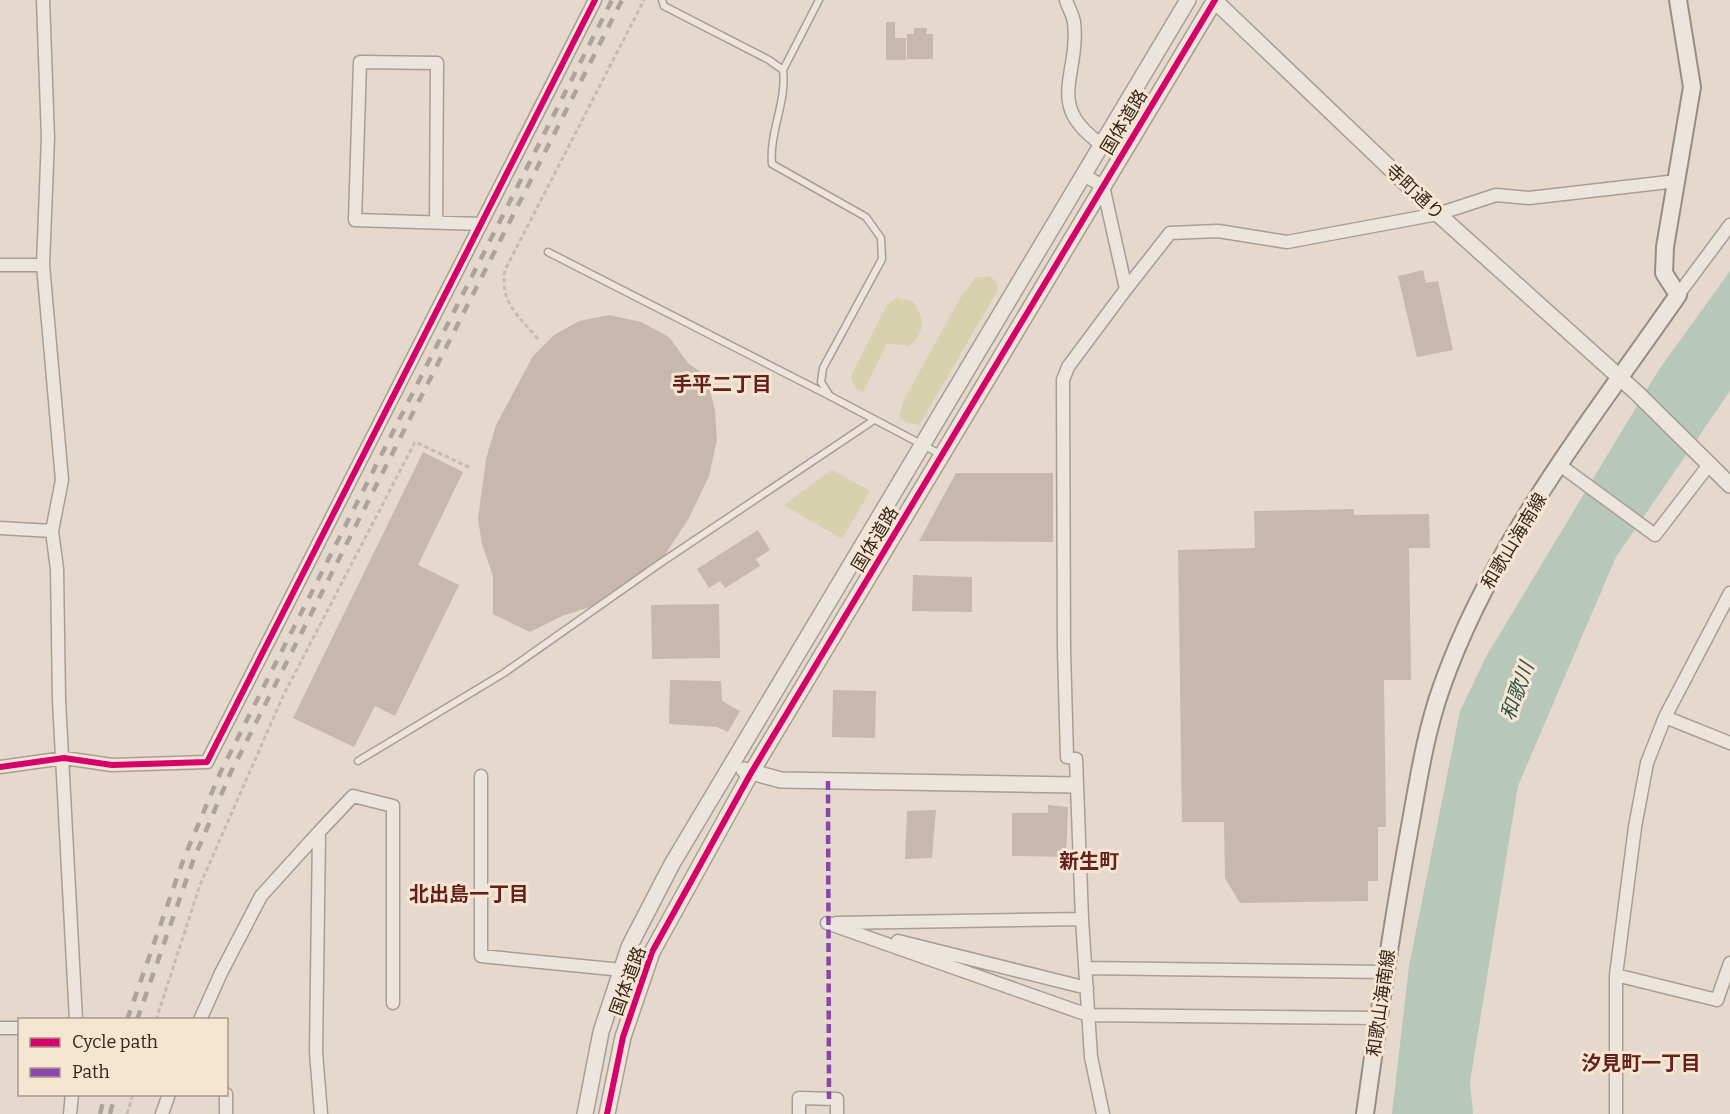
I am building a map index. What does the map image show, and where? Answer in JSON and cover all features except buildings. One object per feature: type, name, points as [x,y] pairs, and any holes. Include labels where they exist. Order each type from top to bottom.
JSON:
[{"type":"main road","points":[[1678,0],[1692,87],[1665,247],[1664,273],[1678,295]]},
{"type":"main road","name":"和歌山海南線","points":[[1365,1114],[1385,972],[1428,731],[1442,686],[1479,601],[1518,528],[1567,470],[1621,378],[1678,295]]},
{"type":"street","points":[[43,0],[48,138],[43,265],[62,480],[52,531],[57,569],[59,700],[64,758],[76,1018]]},
{"type":"street","points":[[1066,0],[1074,21],[1068,107],[1081,130],[1101,144]]},
{"type":"street","name":"国体道路","points":[[585,1114],[601,1032],[629,947],[672,864],[1188,0]]},
{"type":"street","name":"国体道路","points":[[607,1114],[623,1037],[652,952],[751,773],[943,456],[1214,0]]},
{"type":"street","name":"寺町通り","points":[[1214,0],[1438,214],[1637,393],[1703,460]]},
{"type":"street","points":[[0,767],[64,758],[112,765],[207,762],[481,224],[591,1]]},
{"type":"street","points":[[436,222],[436,63],[360,62],[356,220],[481,224]]},
{"type":"street","points":[[1083,175],[1103,186],[1126,289]]},
{"type":"street","points":[[1103,1114],[1090,1057],[1075,786],[1076,759],[1067,757],[1064,380],[1068,367],[1170,233],[1218,231],[1287,242],[1438,214],[1496,195],[1529,198],[1677,181]]},
{"type":"street","points":[[1678,295],[1730,225]]},
{"type":"street","points":[[0,265],[43,265]]},
{"type":"street","points":[[1567,470],[1655,535],[1703,460],[1730,485]]},
{"type":"street","points":[[0,528],[52,531]]},
{"type":"street","points":[[1616,1114],[1616,975],[1647,764],[1665,717],[1730,593]]},
{"type":"street","points":[[1665,717],[1730,743]]},
{"type":"street","points":[[730,764],[751,773],[781,780],[1075,786]]},
{"type":"street","points":[[481,776],[481,956],[622,970]]},
{"type":"street","points":[[201,1018],[221,973],[261,896],[353,796],[393,806],[393,1003]]},
{"type":"street","points":[[319,832],[316,1052],[321,1114]]},
{"type":"street","points":[[827,923],[1082,919]]},
{"type":"street","points":[[827,923],[1087,988]]},
{"type":"street","points":[[827,923],[1088,1016],[1378,1018]]},
{"type":"street","points":[[1616,975],[1718,1000],[1730,963]]},
{"type":"street","points":[[1086,968],[1385,972]]},
{"type":"street","points":[[0,1028],[18,1028]]},
{"type":"street","points":[[70,1114],[72,1096]]},
{"type":"street","points":[[162,1114],[169,1096]]},
{"type":"street","points":[[225,1114],[226,1096]]},
{"type":"street","points":[[799,1114],[799,1098],[837,1099],[837,1114]]},
{"type":"lane","points":[[662,0],[664,6],[769,60],[783,70]]},
{"type":"lane","points":[[819,0],[783,70],[784,83],[770,148],[772,164],[866,217],[881,238],[882,259],[823,368],[821,382],[830,396]]},
{"type":"lane","points":[[548,252],[943,456]]},
{"type":"lane","points":[[358,761],[504,673],[659,564],[874,420]]},
{"type":"path","points":[[538,339],[509,305],[504,294],[505,270],[644,0]]},
{"type":"path","points":[[157,1018],[200,885],[283,696],[415,442],[471,468]]},
{"type":"path","points":[[127,1114],[133,1096]]},
{"type":"shaded area","points":[[989,276],[997,282],[998,290],[919,425],[899,418],[904,400],[959,300],[975,278]]},
{"type":"shaded area","points":[[896,298],[912,301],[921,319],[921,330],[909,346],[887,343],[863,393],[856,388],[851,378],[887,305]]},
{"type":"shaded area","points":[[832,470],[870,491],[842,539],[784,505]]},
{"type":"water","name":"和歌川","points":[[1730,271],[1730,391],[1616,557],[1518,786],[1470,1082],[1473,1114],[1392,1114],[1409,966],[1460,711],[1487,655],[1658,371]]},
{"type":"railway","points":[[128,1018],[184,858],[221,771],[612,0]]},
{"type":"railway","points":[[138,1018],[193,861],[230,774],[622,0]]},
{"type":"railway","points":[[100,1114],[104,1096]]},
{"type":"railway","points":[[110,1114],[114,1096]]},
{"type":"marked path","points":[[828,781],[829,1099]]},
{"type":"cycle path","points":[[0,767],[64,758],[112,765],[207,762],[595,0]]},
{"type":"cycle path","points":[[607,1114],[623,1037],[652,952],[751,773],[1215,0]]},
{"type":"district","name":"手平二丁目","points":[[722,384]]},
{"type":"district","name":"新生町","points":[[1089,861]]},
{"type":"district","name":"北出島一丁目","points":[[469,894]]},
{"type":"district","name":"汐見町一丁目","points":[[1641,1063]]}]
